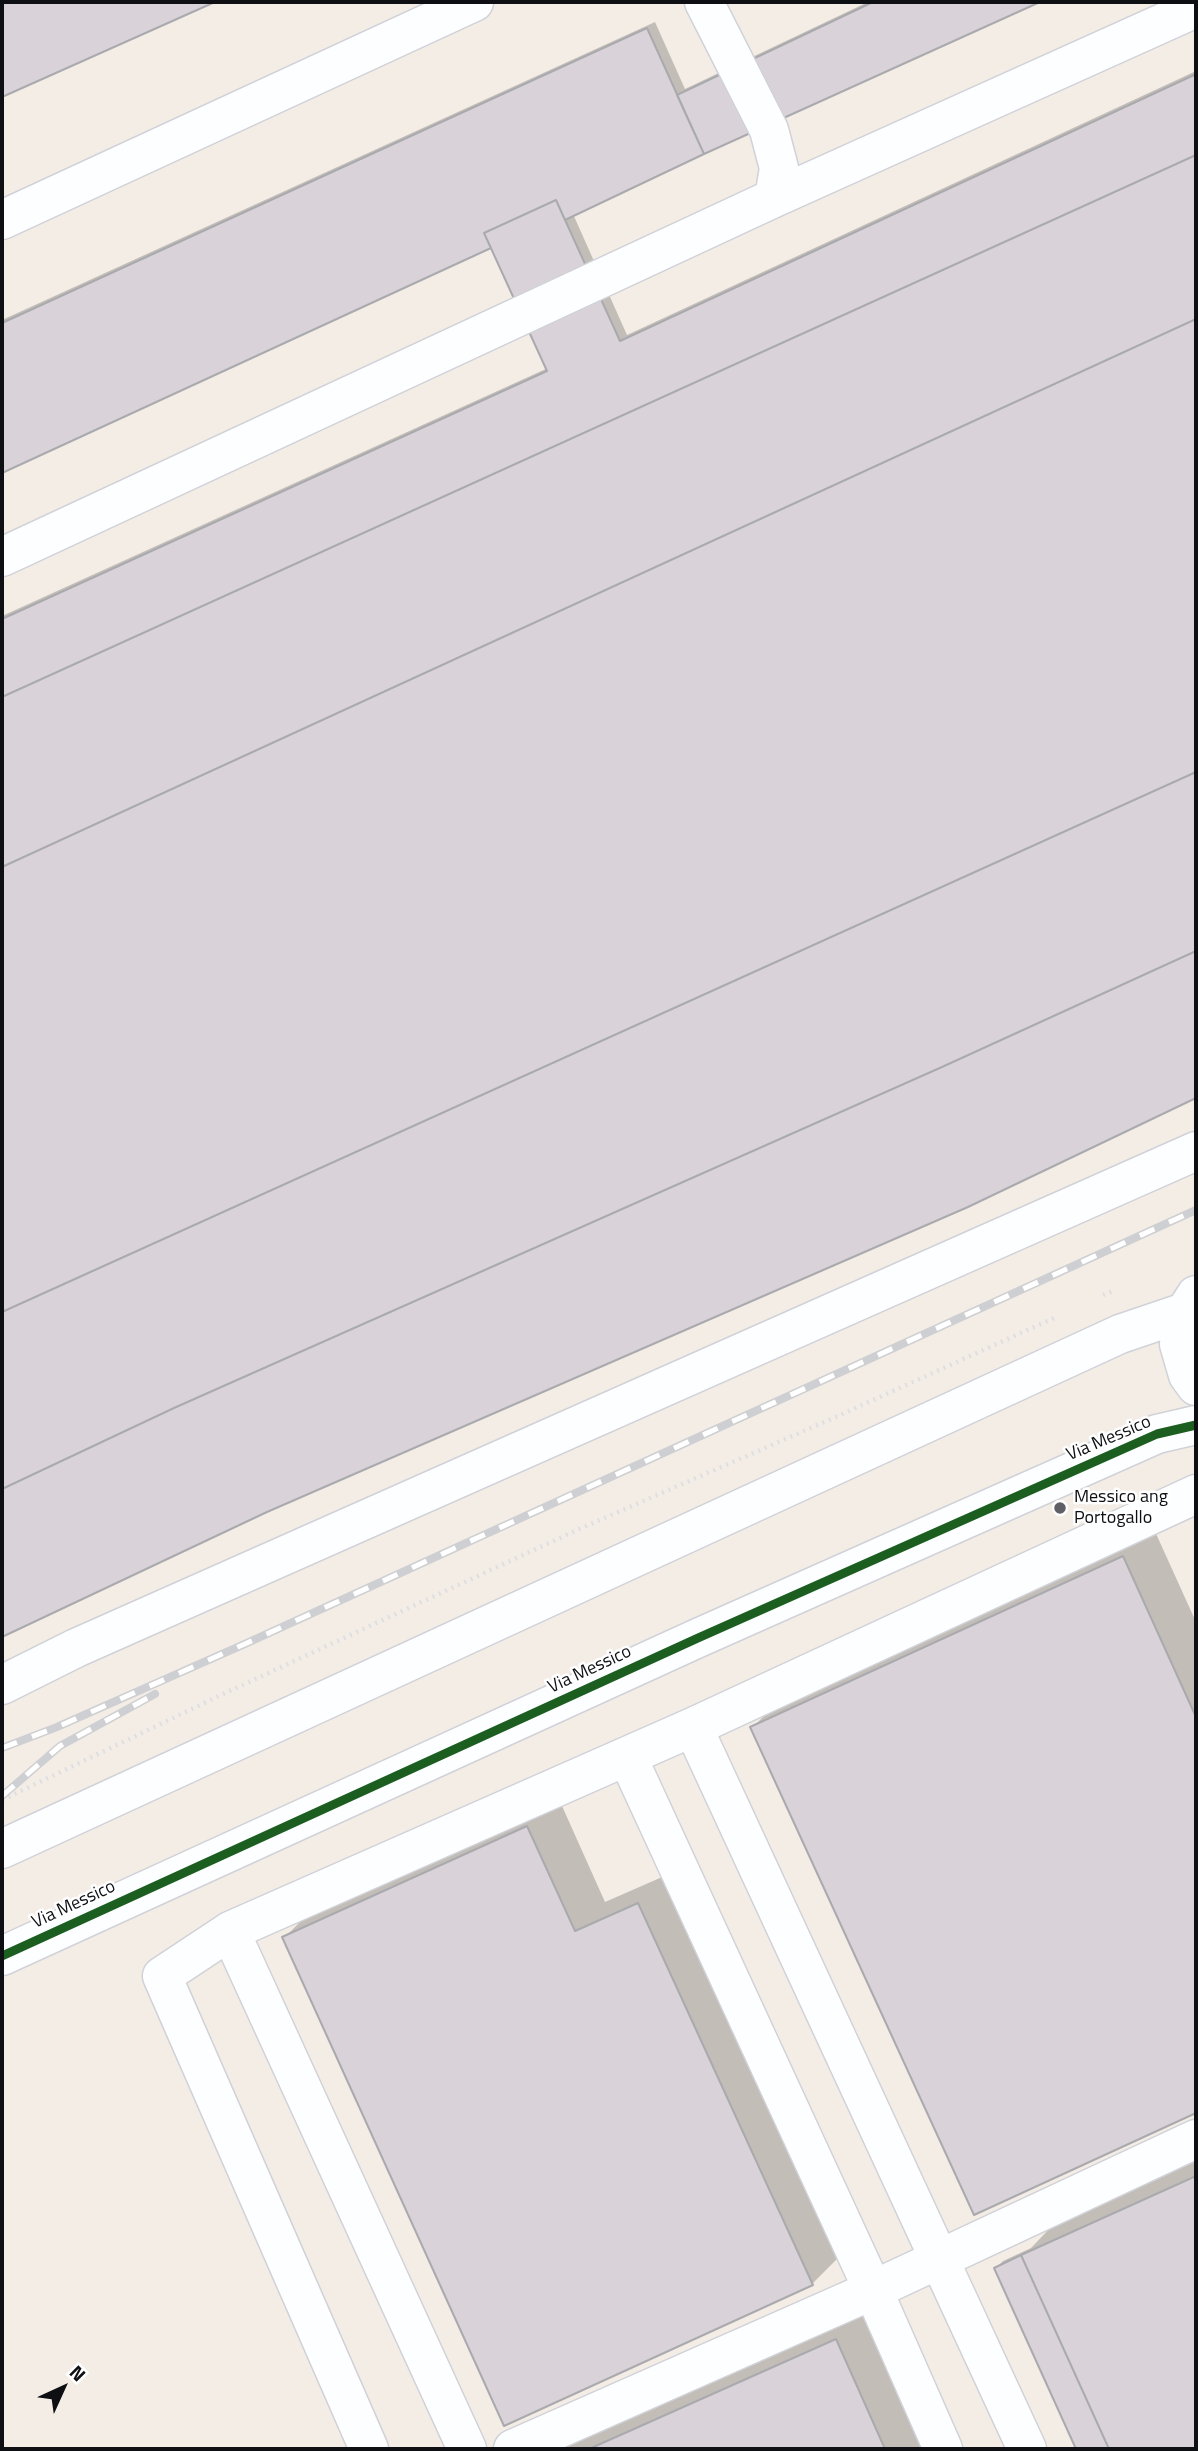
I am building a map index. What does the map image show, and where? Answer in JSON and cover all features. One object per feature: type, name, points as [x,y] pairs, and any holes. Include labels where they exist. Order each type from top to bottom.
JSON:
[{"type":"street","points":[[2,220],[474,2]]},
{"type":"street","points":[[704,2],[769,130],[779,168],[774,198]]},
{"type":"street","points":[[2,557],[774,198],[1196,8]]},
{"type":"street","points":[[2,1685],[76,1648],[1196,1151]]},
{"type":"street","points":[[1191,1304],[1180,1344],[1188,1375],[1196,1386]]},
{"type":"street","points":[[2,1849],[1191,1304]]},
{"type":"street","name":"Via Messico","points":[[2,1956],[698,1638],[1157,1434],[1196,1425]]},
{"type":"street","points":[[369,2449],[162,1976],[230,1931],[693,1727],[1196,1494]]},
{"type":"street","points":[[693,1727],[1027,2449]]},
{"type":"street","points":[[627,1756],[873,2290],[943,2449]]},
{"type":"street","points":[[230,1931],[467,2449]]},
{"type":"street","points":[[513,2449],[873,2290],[1196,2139]]},
{"type":"path","points":[[1103,1296],[1115,1290]]},
{"type":"path","points":[[2,1800],[565,1535],[829,1420],[1065,1312]]},
{"type":"shaded area","points":[[2,2],[1196,2],[1196,2449],[2,2449]]},
{"type":"building","points":[[2,2],[215,2],[2,97]]},
{"type":"building","points":[[873,2],[1040,2],[704,154],[677,95]]},
{"type":"building","points":[[647,28],[704,154],[565,220],[556,200],[484,233],[491,248],[2,473],[2,323]]},
{"type":"building","points":[[1194,75],[1196,155],[2,697],[2,619],[547,371],[484,233],[556,200],[620,341]]},
{"type":"building","points":[[1196,155],[1196,319],[2,867],[2,697]]},
{"type":"building","points":[[1196,319],[1196,772],[2,1312],[2,867]]},
{"type":"building","points":[[1196,772],[1196,951],[942,1067],[174,1408],[2,1489],[2,1312]]},
{"type":"building","points":[[1196,951],[1196,1098],[968,1207],[267,1512],[2,1637],[2,1489],[174,1408],[942,1067]]},
{"type":"building","points":[[1123,1556],[1196,1717],[1196,2113],[974,2215],[750,1727]]},
{"type":"building","points":[[527,1826],[575,1931],[638,1903],[813,2285],[504,2426],[282,1937]]},
{"type":"building","points":[[1196,2176],[1196,2449],[1109,2449],[1021,2255]]},
{"type":"building","points":[[1021,2255],[1109,2449],[1076,2449],[994,2268]]},
{"type":"building","points":[[836,2339],[885,2449],[589,2449]]},
{"type":"railway","points":[[2,1748],[57,1727],[247,1643],[1196,1210]]},
{"type":"railway","points":[[2,1796],[60,1746],[155,1694]]},
{"type":"cycle path","points":[[2,1956],[698,1638],[1157,1434],[1196,1425]]},
{"type":"place","name":"Messico ang Portogallo","points":[[1060,1508]]}]
